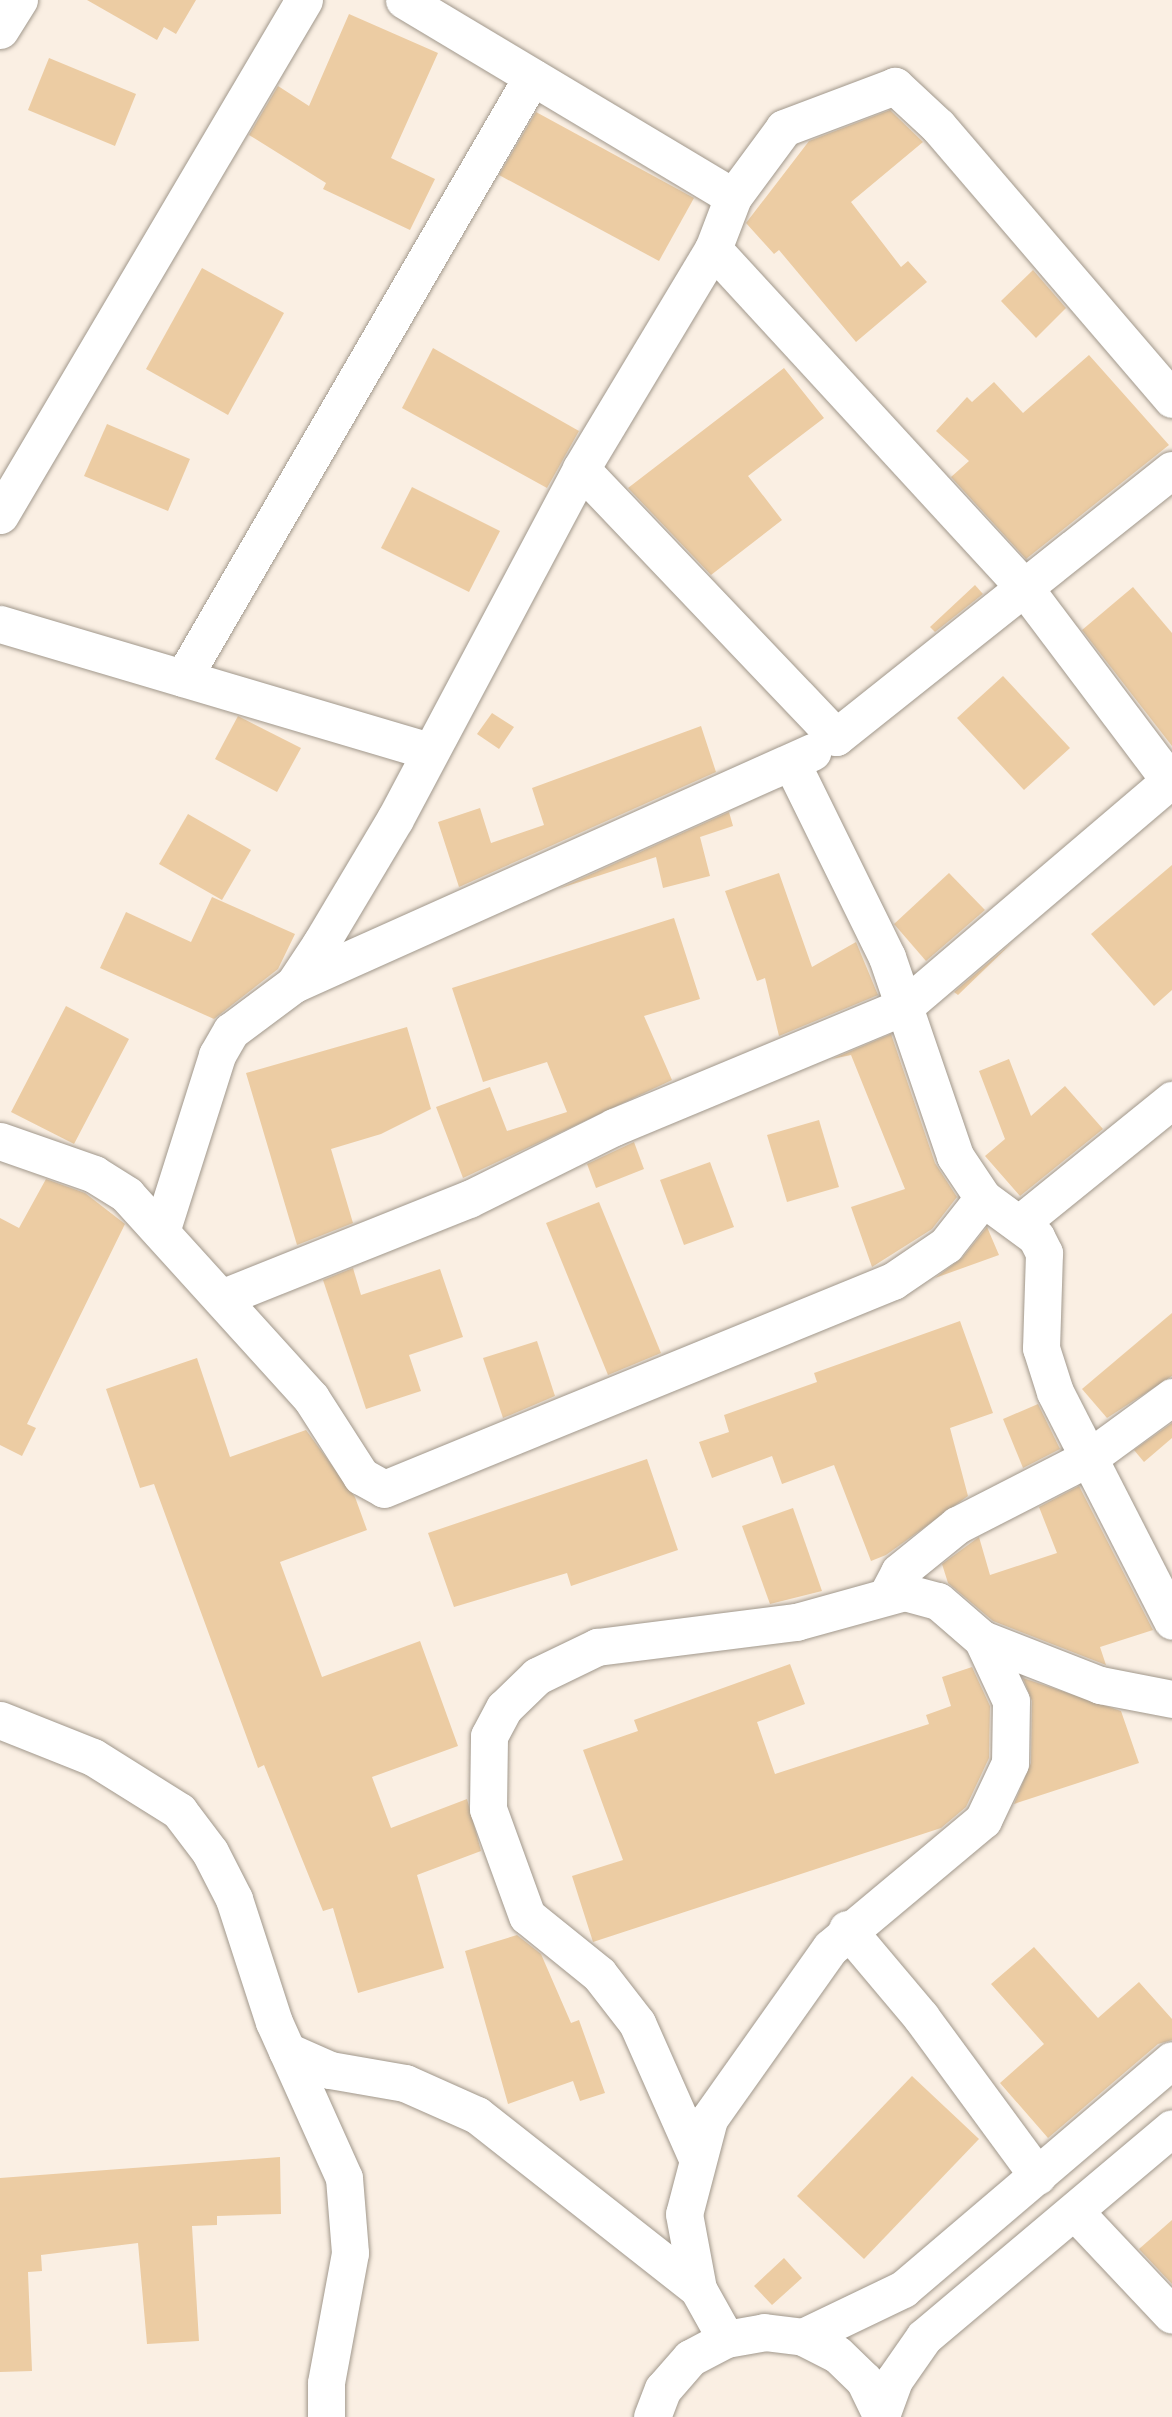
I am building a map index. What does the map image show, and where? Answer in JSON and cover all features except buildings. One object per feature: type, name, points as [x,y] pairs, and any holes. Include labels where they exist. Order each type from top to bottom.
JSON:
[{"type":"street","points":[[0,30],[19,0]]},
{"type":"street","points":[[0,515],[304,0]]},
{"type":"street","points":[[404,0],[733,197]]},
{"type":"street","points":[[183,678],[532,77]]},
{"type":"street","points":[[294,984],[395,819],[426,750],[581,469],[713,249],[733,197],[784,128],[895,86],[938,126],[1172,399]]},
{"type":"street","points":[[221,1298],[493,1189],[614,1127],[905,1006],[1171,781],[1023,586],[713,249]]},
{"type":"street","points":[[581,469],[836,737]]},
{"type":"street","points":[[161,1232],[217,1055],[231,1031],[294,984],[792,764],[836,737],[1172,470]]},
{"type":"street","points":[[0,624],[426,750]]},
{"type":"street","points":[[792,764],[905,1006],[940,1124],[983,1198],[1020,1223],[1044,1253],[1041,1348],[1055,1392],[1172,1621]]},
{"type":"street","points":[[1020,1223],[1172,1100]]},
{"type":"street","points":[[0,1141],[94,1174],[127,1195],[311,1398],[360,1476],[393,1488],[464,1452],[893,1281],[946,1245],[983,1198]]},
{"type":"street","points":[[887,1595],[909,1562],[957,1525],[1090,1457],[1172,1397]]},
{"type":"street","points":[[696,2156],[637,2023],[599,1974],[527,1916],[488,1809],[489,1737],[504,1708],[537,1676],[597,1647],[796,1622],[904,1592],[938,1601],[982,1639],[1100,1685],[1172,1699]]},
{"type":"street","points":[[726,2339],[698,2289],[684,2214],[696,2156],[709,2119],[847,1929],[983,1820],[999,1794],[1015,1729],[1011,1701],[982,1639]]},
{"type":"street","points":[[6,1729],[93,1757],[179,1811],[210,1852],[234,1899],[287,2051],[344,2178],[350,2217],[326,2417]]},
{"type":"street","points":[[847,1929],[921,2017],[1038,2176]]},
{"type":"street","points":[[287,2051],[330,2070],[405,2083],[477,2115],[527,2149],[698,2289]]},
{"type":"street","points":[[803,2337],[903,2290],[1172,2060]]},
{"type":"street","points":[[882,2415],[894,2380],[924,2337],[1075,2213],[1172,2128]]},
{"type":"street","points":[[1075,2213],[1172,2315]]},
{"type":"street","points":[[652,2417],[663,2389],[690,2358],[726,2339],[764,2332],[803,2337],[855,2372],[882,2415]]}]
